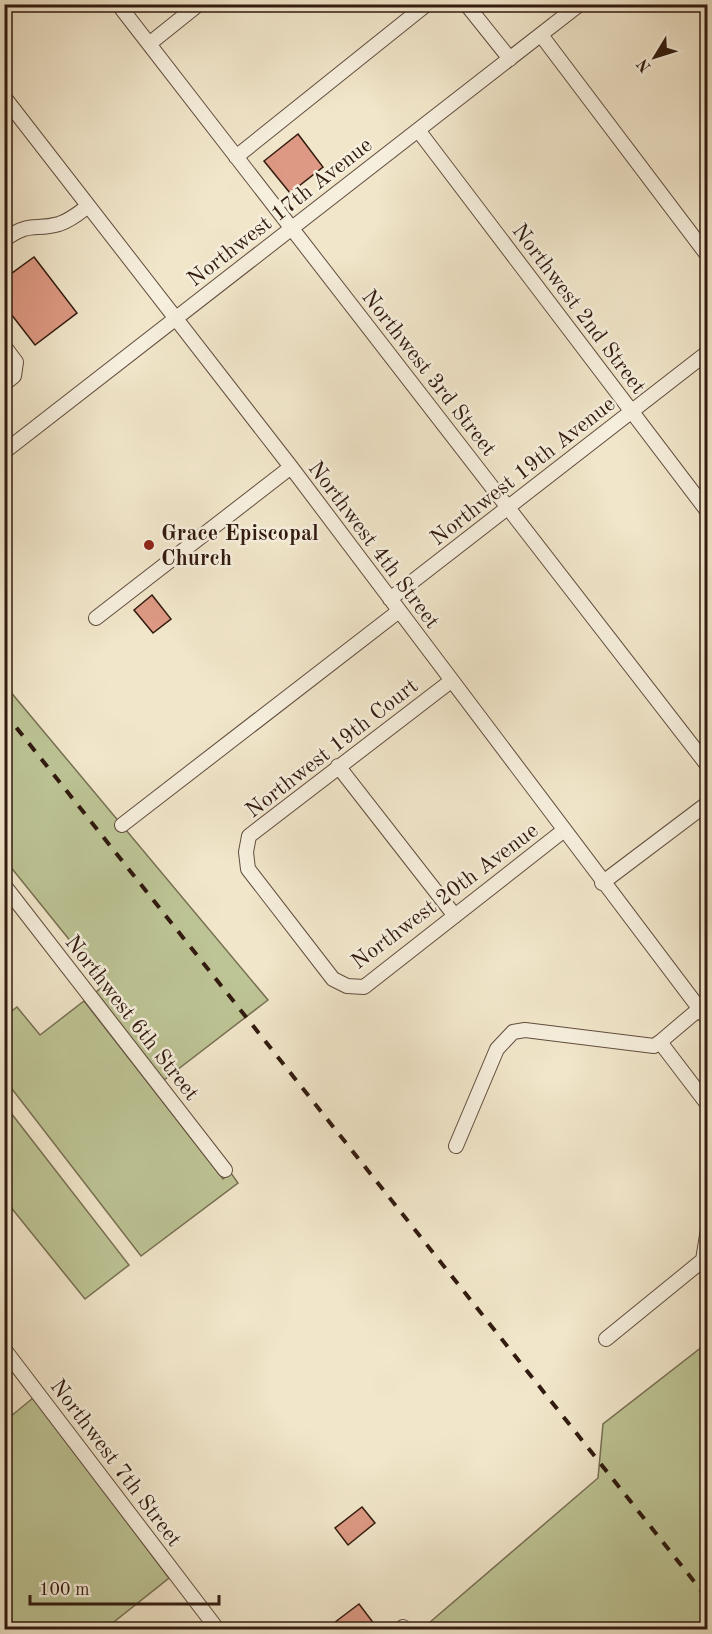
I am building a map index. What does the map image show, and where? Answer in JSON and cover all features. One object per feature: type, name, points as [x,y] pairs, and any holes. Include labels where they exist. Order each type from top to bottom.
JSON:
[{"type":"street","name":"Northwest 3rd Street","points":[[118,4],[708,766]]},
{"type":"street","points":[[149,44],[199,4]]},
{"type":"street","points":[[236,157],[427,4]]},
{"type":"street","points":[[466,4],[510,59]]},
{"type":"street","name":"Northwest 17th Avenue","points":[[4,452],[580,4]]},
{"type":"street","points":[[704,4],[708,9]]},
{"type":"street","points":[[541,36],[708,256]]},
{"type":"street","name":"Northwest 4th Street","points":[[4,97],[291,466],[602,883],[704,1014]]},
{"type":"street","name":"Northwest 2nd Street","points":[[418,130],[708,512]]},
{"type":"street","points":[[4,240],[30,226],[59,224],[73,218],[88,206]]},
{"type":"street","points":[[4,346],[16,362],[14,376],[4,384]]},
{"type":"street","name":"Northwest 19th Avenue","points":[[122,825],[395,605],[507,506],[708,352]]},
{"type":"street","points":[[96,618],[291,466]]},
{"type":"street","name":"Northwest 19th Court","points":[[347,986],[333,979],[248,869],[246,852],[249,836],[451,681]]},
{"type":"street","points":[[338,766],[455,916]]},
{"type":"street","points":[[602,883],[708,803]]},
{"type":"street","name":"Northwest 20th Avenue","points":[[347,986],[364,987],[563,831]]},
{"type":"street","name":"Northwest 6th Street","points":[[6,890],[225,1170]]},
{"type":"street","points":[[456,1146],[497,1049],[513,1032],[525,1030],[654,1046],[704,1014]]},
{"type":"street","points":[[660,1042],[708,1105]]},
{"type":"street","points":[[606,1339],[703,1260],[708,1229]]},
{"type":"street","name":"Northwest 7th Street","points":[[4,1349],[218,1629]]},
{"type":"green space","points":[[4,684],[268,1000],[164,1080],[96,992],[105,984],[5,860]]},
{"type":"green space","points":[[84,1001],[223,1179],[231,1173],[238,1183],[141,1256],[5,1080],[5,1016],[17,1007],[40,1035]]},
{"type":"green space","points":[[4,1104],[129,1265],[85,1299],[5,1200]]},
{"type":"green space","points":[[707,1343],[707,1629],[422,1629],[598,1478],[603,1424]]},
{"type":"green space","points":[[33,1398],[169,1578],[105,1629],[5,1629],[5,1421]]},
{"type":"building","points":[[298,134],[323,167],[290,193],[264,161]]},
{"type":"building","points":[[34,257],[77,313],[35,345],[4,305],[4,279]]},
{"type":"building","points":[[152,595],[171,619],[153,633],[134,610]]},
{"type":"building","points":[[362,1507],[375,1523],[348,1545],[335,1528]]},
{"type":"building","points":[[359,1604],[378,1629],[326,1629]]},
{"type":"railway","points":[[4,712],[708,1599]]},
{"type":"place","name":"Grace Episcopal Church","points":[[149,545]]}]
